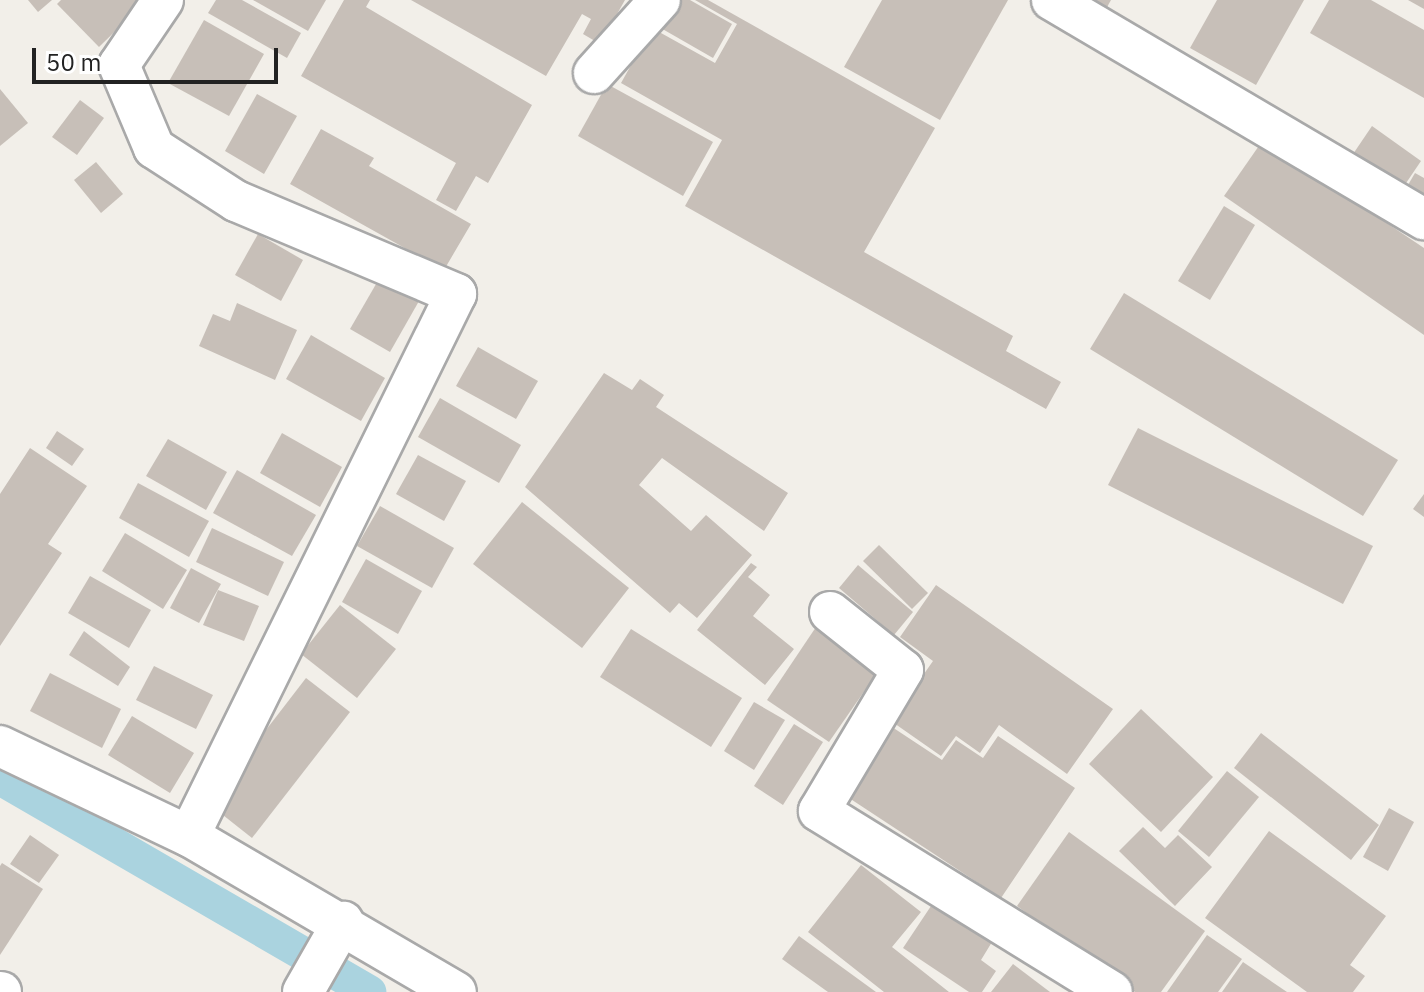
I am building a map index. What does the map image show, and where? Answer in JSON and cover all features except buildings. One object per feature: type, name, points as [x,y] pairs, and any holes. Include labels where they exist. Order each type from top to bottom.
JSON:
[{"type":"street","points":[[163,0],[119,65],[154,148],[236,201],[456,294],[189,836]]},
{"type":"street","points":[[594,73],[660,0]]},
{"type":"street","points":[[1052,0],[1424,219]]},
{"type":"street","points":[[830,612],[903,670],[819,811],[1112,992]]},
{"type":"street","points":[[0,746],[189,836],[456,992]]},
{"type":"street","points":[[303,992],[342,923]]},
{"type":"waterway","points":[[0,778],[369,992]]}]
